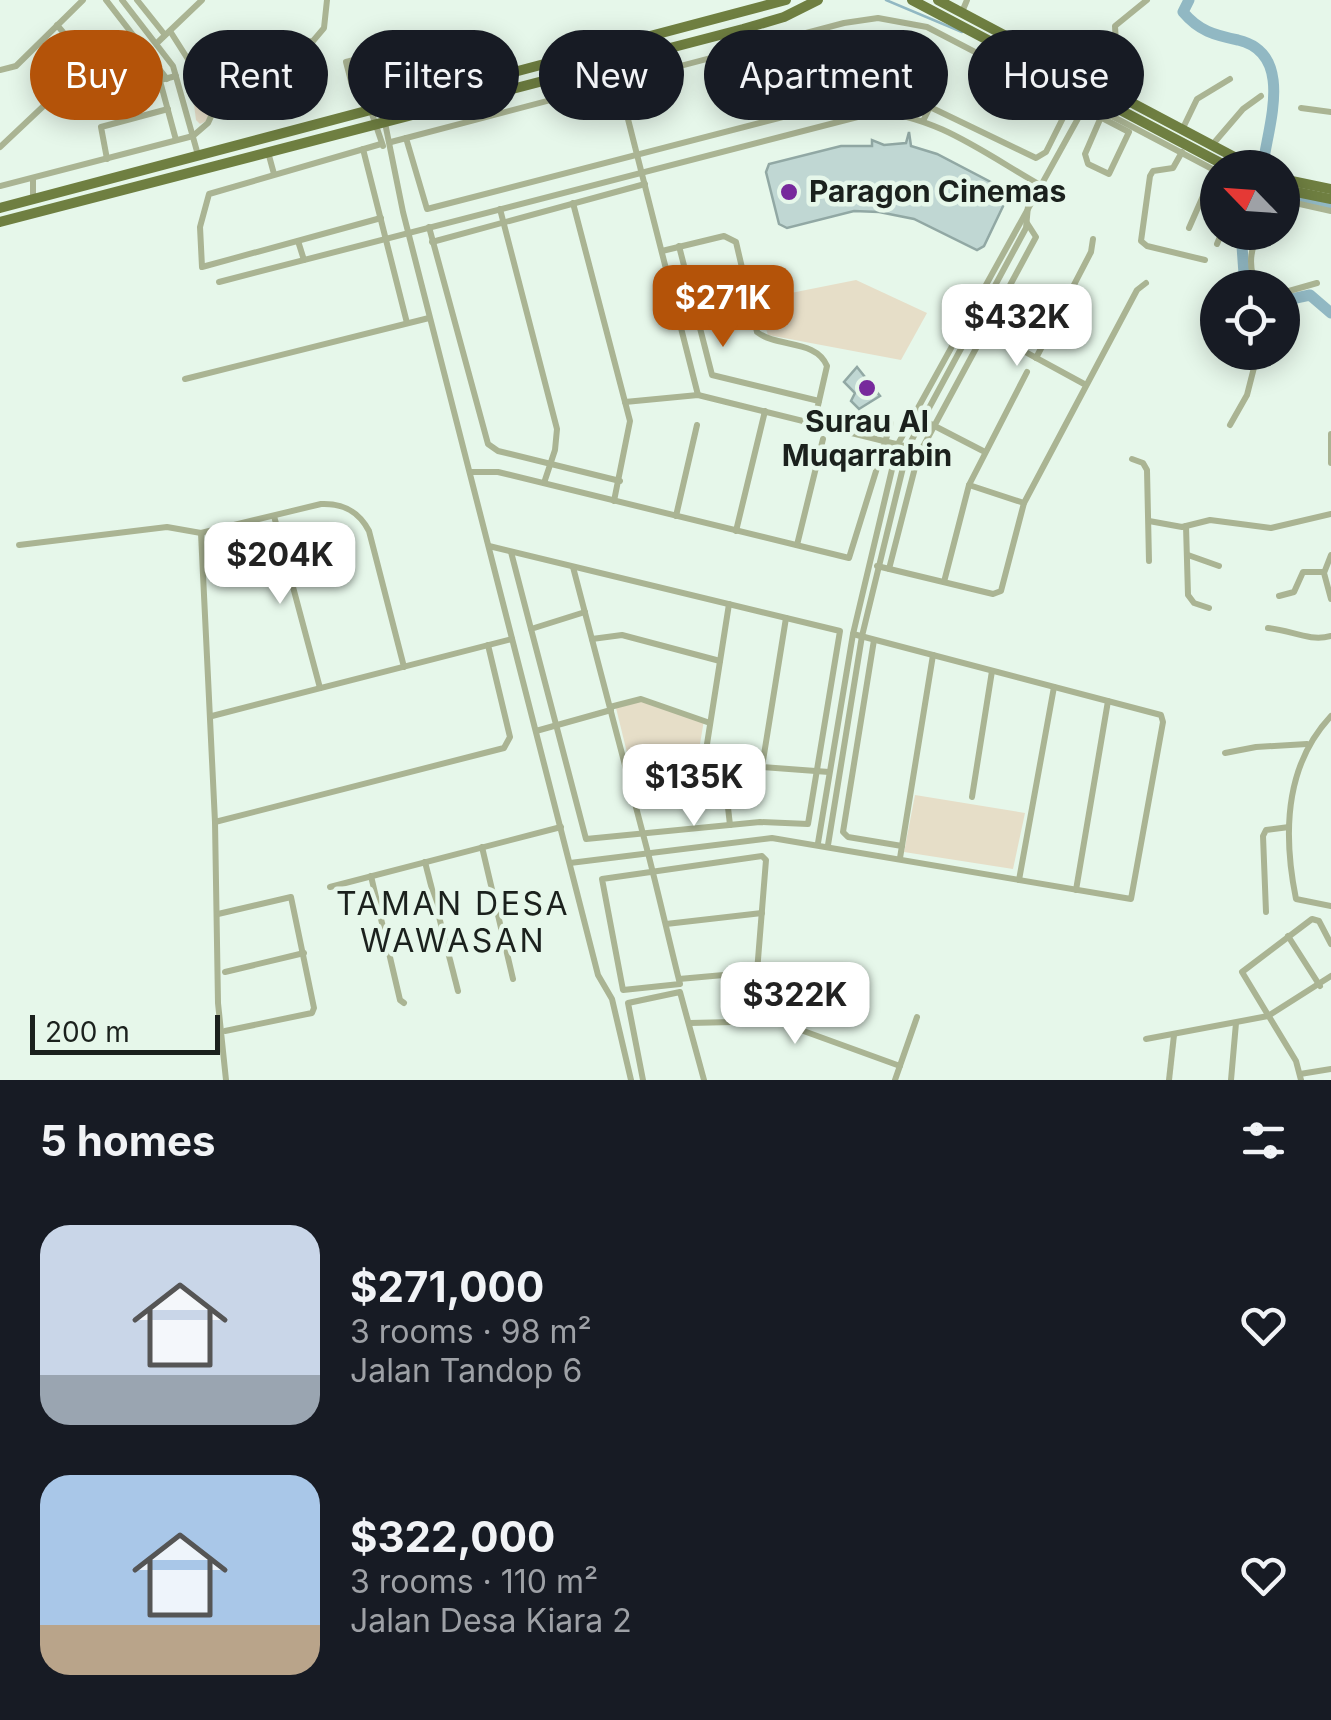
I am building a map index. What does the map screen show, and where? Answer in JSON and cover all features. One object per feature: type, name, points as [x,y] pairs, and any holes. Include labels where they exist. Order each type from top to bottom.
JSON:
[{"type":"main road","points":[[519,72],[786,0]]},
{"type":"main road","points":[[684,45],[743,30],[818,0]]},
{"type":"main road","points":[[912,0],[968,32]]},
{"type":"main road","points":[[938,0],[996,30]]},
{"type":"main road","points":[[0,222],[268,152],[381,135],[401,118],[539,82]]},
{"type":"main road","points":[[1144,109],[1221,150]]},
{"type":"main road","points":[[0,208],[348,117]]},
{"type":"main road","points":[[1127,120],[1200,154]]},
{"type":"main road","points":[[1300,182],[1331,188]]},
{"type":"main road","points":[[73,188],[77,202]]},
{"type":"main road","points":[[58,192],[62,206]]},
{"type":"main road","points":[[1300,193],[1331,200]]},
{"type":"street","points":[[0,66],[16,66],[83,0]]},
{"type":"street","points":[[106,0],[168,78],[168,108],[176,140]]},
{"type":"street","points":[[122,0],[146,30]]},
{"type":"street","points":[[137,0],[183,51]]},
{"type":"street","points":[[163,37],[202,0]]},
{"type":"street","points":[[322,30],[327,0]]},
{"type":"street","points":[[962,12],[967,0]]},
{"type":"street","points":[[1114,30],[1116,23],[1147,0]]},
{"type":"street","points":[[684,65],[844,23],[878,18],[927,28],[968,49]]},
{"type":"street","points":[[57,25],[61,30]]},
{"type":"street","points":[[163,62],[198,155]]},
{"type":"street","points":[[163,79],[168,78]]},
{"type":"street","points":[[1182,130],[1197,99],[1230,80]]},
{"type":"street","points":[[1212,145],[1243,109],[1261,96]]},
{"type":"street","points":[[381,218],[202,267],[200,227],[209,194],[363,149],[381,135],[406,138],[539,103]]},
{"type":"street","points":[[107,159],[101,128],[168,108]]},
{"type":"street","points":[[1301,108],[1331,112]]},
{"type":"street","points":[[219,282],[862,115],[894,114],[923,122],[1040,185]]},
{"type":"street","points":[[948,116],[1036,158],[1046,152],[1062,120]]},
{"type":"street","points":[[0,148],[30,119]]},
{"type":"street","points":[[0,186],[193,136],[209,120]]},
{"type":"street","points":[[379,120],[598,975],[614,1006],[631,1080]]},
{"type":"street","points":[[628,120],[698,395]]},
{"type":"street","points":[[406,138],[427,209],[772,120]]},
{"type":"street","points":[[828,845],[858,635],[908,446],[1040,185],[1078,120]]},
{"type":"street","points":[[1100,120],[1084,150],[1091,166],[1109,174],[1129,132],[1122,124],[1108,120]]},
{"type":"street","points":[[1116,120],[1200,163]]},
{"type":"street","points":[[363,149],[408,323]]},
{"type":"street","points":[[268,152],[274,174]]},
{"type":"street","points":[[1046,152],[1057,158]]},
{"type":"street","points":[[1182,152],[1173,168],[1153,171],[1150,176],[1141,241],[1147,246],[1205,260]]},
{"type":"street","points":[[83,165],[102,181]]},
{"type":"street","points":[[34,178],[34,199]]},
{"type":"street","points":[[432,242],[645,184]]},
{"type":"street","points":[[573,204],[631,430],[614,501]]},
{"type":"street","points":[[1300,204],[1331,212]]},
{"type":"street","points":[[1189,228],[1200,205]]},
{"type":"street","points":[[500,209],[556,429],[544,483]]},
{"type":"street","points":[[818,843],[898,444],[1027,224],[1028,209]]},
{"type":"street","points":[[889,569],[913,469],[1036,237],[1034,228],[1027,224]]},
{"type":"street","points":[[429,227],[483,437],[498,451],[620,481]]},
{"type":"street","points":[[662,251],[724,236],[736,242],[757,332],[816,351],[824,359],[827,366],[814,423]]},
{"type":"street","points":[[1036,358],[1084,265],[1093,239]]},
{"type":"street","points":[[298,240],[304,260]]},
{"type":"street","points":[[679,246],[710,371],[716,376],[819,401]]},
{"type":"street","points":[[877,566],[994,594],[1001,591],[1024,503],[1137,290],[1146,283]]},
{"type":"street","points":[[1300,288],[1317,283]]},
{"type":"street","points":[[185,379],[429,318]]},
{"type":"street","points":[[970,322],[1086,385]]},
{"type":"street","points":[[1230,425],[1246,395],[1253,370]]},
{"type":"street","points":[[694,375],[710,371]]},
{"type":"street","points":[[944,582],[969,485],[1027,372]]},
{"type":"street","points":[[626,402],[698,395],[908,446]]},
{"type":"street","points":[[736,531],[765,411]]},
{"type":"street","points":[[923,420],[985,452]]},
{"type":"street","points":[[470,472],[498,472],[852,557],[883,440],[891,424]]},
{"type":"street","points":[[676,516],[697,425]]},
{"type":"street","points":[[1331,434],[1331,463]]},
{"type":"street","points":[[798,545],[823,438]]},
{"type":"street","points":[[1132,458],[1146,466],[1149,561]]},
{"type":"street","points":[[969,485],[1024,503]]},
{"type":"street","points":[[19,544],[168,527],[202,533],[331,504],[359,515],[374,544],[404,667]]},
{"type":"street","points":[[1149,521],[1186,526],[1210,520],[1278,528],[1331,514]]},
{"type":"street","points":[[274,516],[320,689]]},
{"type":"street","points":[[1186,526],[1188,596],[1194,603],[1209,608]]},
{"type":"street","points":[[202,533],[212,716],[218,1004],[226,1080]]},
{"type":"street","points":[[489,546],[840,631],[808,824],[730,824],[586,840],[511,552]]},
{"type":"street","points":[[1188,555],[1219,566]]},
{"type":"street","points":[[1331,555],[1327,570],[1331,599]]},
{"type":"street","points":[[573,566],[648,853],[652,870],[666,924],[680,984],[621,988],[600,880],[652,870],[764,857],[755,973],[679,979]]},
{"type":"street","points":[[1279,596],[1294,592],[1303,572],[1327,570]]},
{"type":"street","points":[[702,776],[728,604]]},
{"type":"street","points":[[531,629],[585,612]]},
{"type":"street","points":[[762,767],[786,618]]},
{"type":"street","points":[[1268,628],[1291,630],[1312,639],[1331,636]]},
{"type":"street","points":[[592,638],[622,635],[720,661]]},
{"type":"street","points":[[570,863],[760,838],[818,843],[1128,900],[1133,896],[1163,722],[1160,715],[858,635]]},
{"type":"street","points":[[212,716],[512,639]]},
{"type":"street","points":[[874,640],[843,832],[848,837],[902,846]]},
{"type":"street","points":[[215,822],[504,748],[510,737],[488,646]]},
{"type":"street","points":[[900,858],[934,655]]},
{"type":"street","points":[[972,797],[992,670]]},
{"type":"street","points":[[1020,880],[1054,687]]},
{"type":"street","points":[[536,731],[641,699],[710,723]]},
{"type":"street","points":[[1076,890],[1108,701]]},
{"type":"street","points":[[1331,716],[1307,744],[1288,800],[1296,900],[1331,906]]},
{"type":"street","points":[[1224,754],[1256,747],[1307,744]]},
{"type":"street","points":[[630,784],[762,767],[830,772]]},
{"type":"street","points":[[724,773],[730,824]]},
{"type":"street","points":[[330,887],[560,827]]},
{"type":"street","points":[[1266,912],[1263,836],[1266,830],[1289,827]]},
{"type":"street","points":[[482,847],[513,979]]},
{"type":"street","points":[[425,862],[458,991]]},
{"type":"street","points":[[371,876],[400,1000],[404,1003]]},
{"type":"street","points":[[218,914],[291,897],[314,1008],[312,1013],[225,1031]]},
{"type":"street","points":[[666,924],[762,913]]},
{"type":"street","points":[[1331,944],[1316,919],[1288,936],[1242,975],[1296,1060],[1300,1077],[1331,1069]]},
{"type":"street","points":[[1288,936],[1320,986]]},
{"type":"street","points":[[225,972],[304,953]]},
{"type":"street","points":[[1146,1040],[1268,1016],[1331,976]]},
{"type":"street","points":[[644,1080],[628,1003],[680,992],[684,995],[704,1080]]},
{"type":"street","points":[[895,1080],[917,1018]]},
{"type":"street","points":[[690,1023],[776,1020],[900,1066]]},
{"type":"street","points":[[1231,1080],[1236,1023]]},
{"type":"street","points":[[1170,1080],[1174,1035]]},
{"type":"shaded area","points":[[856,280],[927,313],[901,360],[768,335],[756,300]]},
{"type":"shaded area","points":[[641,701],[704,720],[696,768],[633,777],[616,708]]},
{"type":"shaded area","points":[[915,795],[1025,813],[1013,869],[904,852]]},
{"type":"building","points":[[909,132],[911,146],[937,154],[1006,190],[1006,200],[984,246],[977,250],[914,219],[879,212],[854,211],[787,228],[779,224],[766,172],[769,164],[841,146],[872,146],[872,140],[884,145],[906,143]]},
{"type":"building","name":"Surau Al Muqarrabin","points":[[857,367],[880,396],[859,409],[851,401],[855,393],[844,382]]},
{"type":"building","points":[[854,972],[854,1001],[779,1001],[779,982],[801,981],[801,973]]},
{"type":"waterway","points":[[886,0],[962,32]]},
{"type":"waterway","points":[[1189,0],[1183,12],[1195,24],[1255,47],[1266,59],[1274,92],[1265,150]]},
{"type":"waterway","points":[[1300,199],[1331,206]]},
{"type":"waterway","points":[[1242,250],[1244,270]]},
{"type":"waterway","points":[[1300,297],[1310,295],[1331,313]]},
{"type":"place","name":"Paragon Cinemas","points":[[789,192]]},
{"type":"place","name":"Surau Al Muqarrabin","points":[[867,388]]},
{"type":"district","name":"TAMAN DESA WAWASAN","points":[[453,922]]}]
